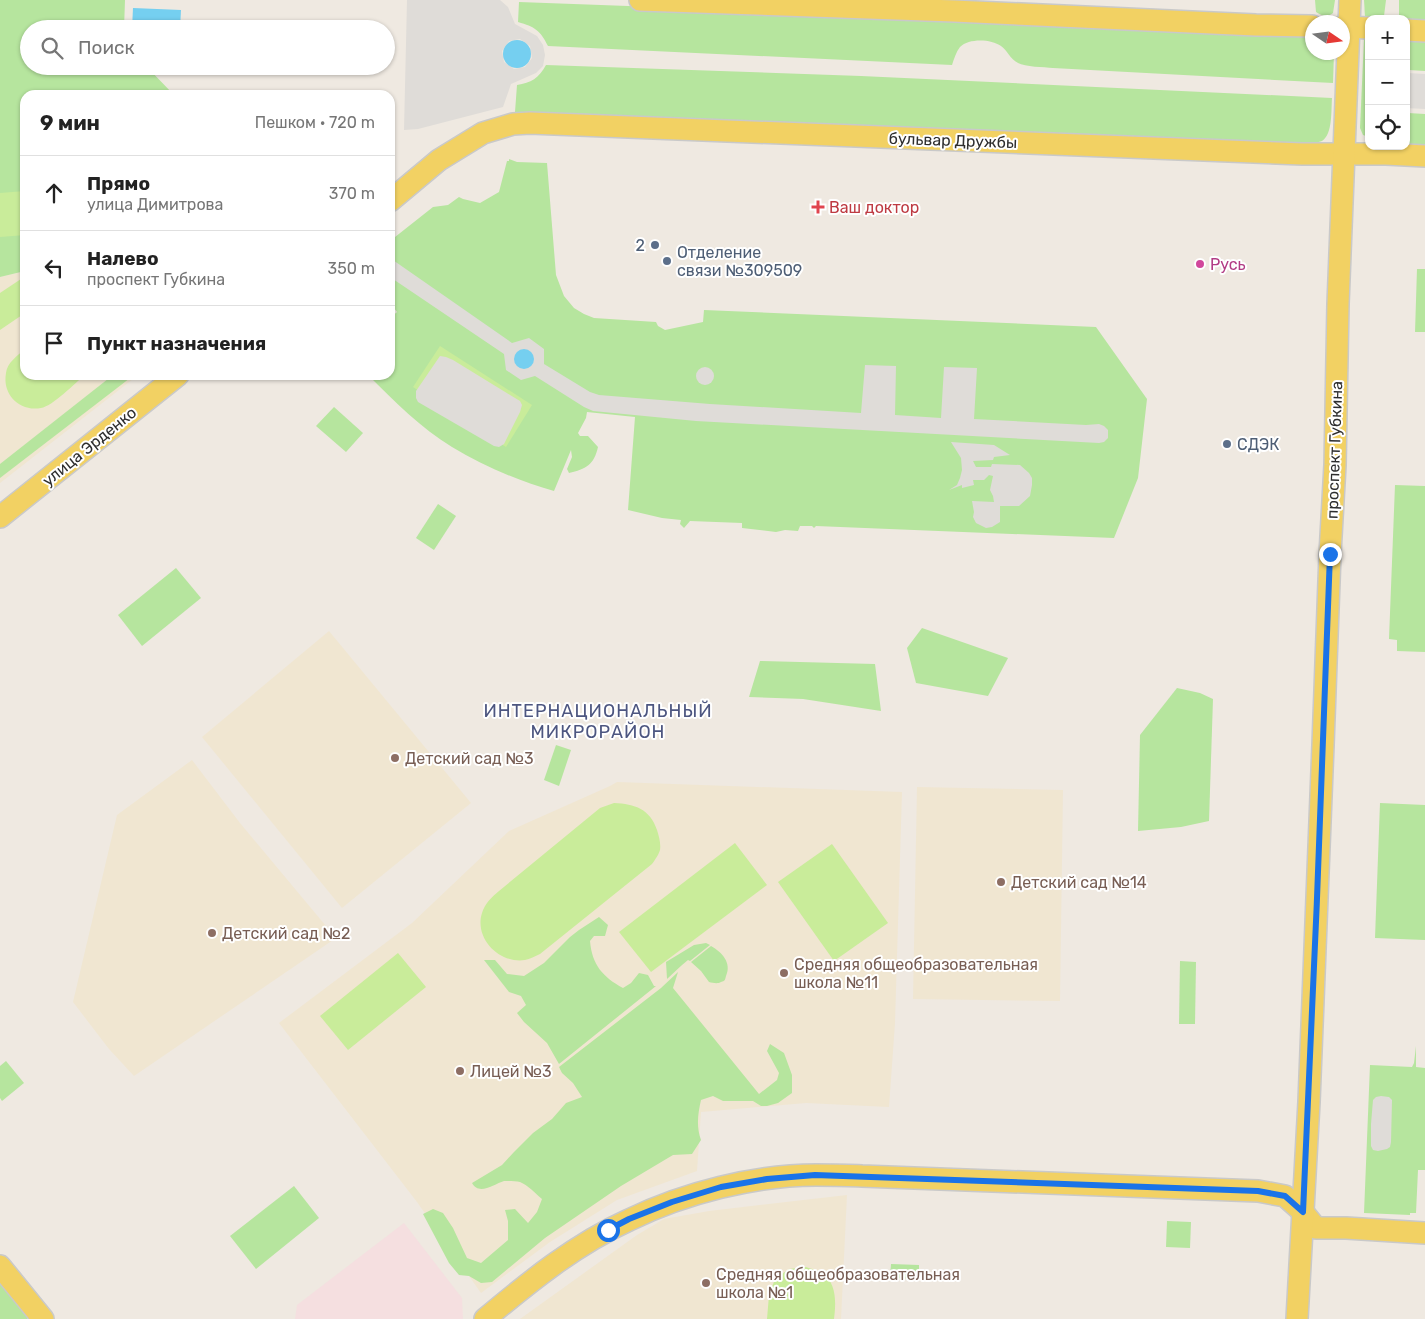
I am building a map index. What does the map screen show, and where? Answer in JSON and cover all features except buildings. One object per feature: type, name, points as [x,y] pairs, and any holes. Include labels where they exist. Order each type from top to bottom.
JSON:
[{"type":"main road","points":[[640,0],[1305,26]]},
{"type":"main road","name":"проспект Губкина","points":[[1297,1319],[1335,465],[1338,304],[1344,154],[1354,27],[1350,0]]},
{"type":"main road","points":[[1410,30],[1425,31]]},
{"type":"main road","name":"бульвар Дружбы","points":[[395,197],[439,160],[483,134],[513,124],[530,123],[1302,154],[1425,156]]},
{"type":"main road","name":"улица Эрденко","points":[[0,517],[172,380]]},
{"type":"main road","points":[[485,1319],[517,1292],[566,1256],[629,1219],[672,1202],[721,1187],[767,1179],[815,1175],[862,1176],[1258,1191],[1285,1196],[1303,1212],[1316,1228],[1425,1233]]},
{"type":"main road","points":[[0,1266],[39,1318]]},
{"type":"shaded area","points":[[407,0],[500,0],[508,7],[515,24],[537,36],[543,45],[545,55],[543,66],[536,73],[511,84],[503,107],[418,129],[404,130]],"holes":[[[520,39],[530,46],[532,58],[525,67],[514,69],[504,62],[502,51],[509,41]]]},
{"type":"shaded area","points":[[1410,73],[1425,74],[1425,109],[1410,108]]},
{"type":"shaded area","points":[[395,261],[512,343],[529,338],[544,349],[544,364],[590,392],[599,395],[861,413],[865,365],[896,366],[895,415],[941,418],[944,367],[977,368],[974,419],[1086,425],[1099,424],[1108,430],[1108,438],[1104,442],[1099,443],[696,421],[593,411],[535,376],[521,380],[506,370],[504,354],[395,280]]},
{"type":"shaded area","points":[[20,272],[20,380],[132,380],[0,483],[0,277]]},
{"type":"shaded area","points":[[440,356],[453,360],[520,401],[522,405],[520,412],[504,444],[499,447],[494,446],[418,402],[416,391]]},
{"type":"shaded area","points":[[705,367],[712,369],[714,376],[712,383],[705,385],[698,383],[696,376],[698,369]]},
{"type":"shaded area","points":[[951,442],[994,445],[1010,455],[994,457],[993,460],[973,461],[976,467],[991,467],[992,464],[1020,465],[1032,478],[1030,496],[1019,506],[1000,506],[1000,522],[992,527],[986,528],[976,523],[973,517],[972,501],[994,502],[990,490],[993,476],[989,475],[984,480],[973,480],[974,485],[962,488],[962,485],[949,490],[957,485],[962,470],[961,458]]},
{"type":"shaded area","points":[[329,631],[471,803],[342,908],[202,737]]},
{"type":"shaded area","points":[[192,760],[240,823],[336,938],[134,1076],[109,1049],[73,1002],[117,815]]},
{"type":"shaded area","points":[[617,782],[902,792],[895,1023],[889,1107],[806,1103],[701,1112],[697,1171],[617,1200],[550,1242],[481,1293],[417,1202],[279,1023],[412,923],[509,831]]},
{"type":"shaded area","points":[[917,787],[1063,790],[1060,1001],[913,999]]},
{"type":"shaded area","points":[[1381,1096],[1389,1097],[1392,1100],[1391,1142],[1390,1147],[1378,1151],[1373,1150],[1371,1146],[1371,1124],[1373,1100]]},
{"type":"shaded area","name":"Средняя общеобразовательная школа №1","points":[[847,1195],[841,1319],[520,1319],[637,1235],[664,1219],[709,1211]]},
{"type":"shaded area","points":[[404,1223],[462,1298],[463,1319],[295,1319],[297,1305]]},
{"type":"green space","points":[[0,0],[125,0],[124,20],[20,20],[20,75],[155,75],[169,90],[20,90],[20,272],[0,277]]},
{"type":"green space","points":[[1315,0],[1335,0],[1333,13],[1330,15],[1320,15],[1316,12]]},
{"type":"green space","points":[[1364,0],[1386,0],[1384,15],[1365,15],[1365,17]]},
{"type":"green space","points":[[1399,0],[1425,0],[1425,24],[1410,23],[1410,15],[1399,15]]},
{"type":"green space","points":[[519,2],[1305,33],[1305,60],[1334,60],[1333,83],[1030,66],[1015,61],[997,44],[980,40],[969,42],[960,47],[952,65],[548,46],[536,30],[518,22]]},
{"type":"green space","points":[[1410,38],[1425,39],[1425,71],[1410,70]]},
{"type":"green space","points":[[1365,39],[1365,136],[1360,128]]},
{"type":"green space","points":[[546,65],[861,76],[1332,98],[1330,127],[1326,138],[1313,143],[515,112],[517,85],[534,79]]},
{"type":"green space","points":[[1410,113],[1425,114],[1425,148],[1410,147]]},
{"type":"green space","points":[[509,159],[517,162],[547,163],[556,275],[564,296],[574,308],[594,318],[656,322],[658,326],[665,330],[703,322],[704,310],[1096,327],[1147,399],[1138,478],[1114,538],[816,526],[814,528],[812,526],[800,526],[798,531],[785,530],[776,532],[742,528],[742,523],[690,521],[684,528],[680,524],[681,520],[662,518],[628,510],[635,417],[587,412],[578,433],[580,436],[588,436],[598,447],[594,458],[585,468],[569,473],[567,469],[572,457],[571,450],[554,491],[502,472],[452,447],[419,423],[373,380],[395,380],[395,314],[397,312],[395,309],[395,237],[433,207],[448,205],[459,197],[480,203],[499,192],[507,161]]},
{"type":"green space","points":[[20,191],[20,235],[0,237],[0,193]]},
{"type":"green space","points":[[1417,269],[1425,269],[1425,332],[1415,332]]},
{"type":"green space","points":[[20,280],[20,316],[0,330],[0,293]]},
{"type":"green space","points":[[440,346],[532,405],[506,447],[413,387]]},
{"type":"green space","points":[[20,354],[20,380],[79,380],[58,399],[46,406],[33,409],[26,407],[14,400],[5,381],[8,366]]},
{"type":"green space","points":[[107,380],[127,380],[0,478],[0,464]]},
{"type":"green space","points":[[334,407],[363,433],[346,452],[316,426]]},
{"type":"green space","points":[[1395,485],[1425,486],[1425,652],[1397,651],[1397,640],[1389,639]]},
{"type":"green space","points":[[438,504],[456,516],[434,550],[416,538]]},
{"type":"green space","points":[[176,568],[201,598],[142,646],[118,615]]},
{"type":"green space","points":[[922,628],[1008,658],[988,696],[916,683],[907,648]]},
{"type":"green space","points":[[760,661],[875,664],[881,711],[803,699],[749,697]]},
{"type":"green space","points":[[1177,688],[1200,693],[1213,699],[1209,821],[1181,827],[1138,831],[1140,735]]},
{"type":"green space","points":[[556,745],[571,750],[559,786],[544,780]]},
{"type":"green space","points":[[614,803],[635,806],[641,809],[646,812],[654,823],[660,848],[652,864],[540,954],[527,960],[515,960],[506,958],[498,953],[485,940],[480,922],[483,909],[487,903],[600,808]]},
{"type":"green space","points":[[1380,803],[1425,805],[1425,940],[1375,938]]},
{"type":"green space","points":[[735,843],[767,885],[651,972],[619,932]]},
{"type":"green space","points":[[832,844],[888,923],[834,961],[778,882]]},
{"type":"green space","points":[[599,917],[608,925],[605,936],[594,936],[590,941],[593,957],[604,975],[623,988],[631,983],[639,973],[648,975],[654,986],[656,986],[559,1064],[547,1043],[517,1013],[526,1005],[521,996],[509,992],[484,960],[495,960],[507,974],[524,976],[544,963],[570,937]]},
{"type":"green space","points":[[706,943],[710,945],[690,961],[685,962],[667,979],[666,962],[694,945]]},
{"type":"green space","points":[[711,946],[725,958],[728,967],[725,980],[718,983],[709,982],[691,962]]},
{"type":"green space","points":[[398,953],[426,987],[348,1050],[320,1016]]},
{"type":"green space","points":[[1180,961],[1196,962],[1195,1024],[1179,1024]]},
{"type":"green space","points":[[678,972],[673,988],[759,1094],[777,1080],[779,1073],[767,1051],[770,1044],[784,1053],[792,1075],[792,1093],[778,1103],[767,1106],[761,1106],[753,1101],[723,1101],[713,1096],[701,1100],[698,1130],[701,1140],[692,1154],[673,1155],[621,1186],[545,1238],[492,1282],[481,1283],[469,1276],[459,1275],[449,1263],[423,1214],[433,1209],[443,1213],[453,1228],[467,1258],[481,1263],[508,1240],[508,1221],[505,1210],[515,1209],[528,1223],[537,1212],[542,1199],[526,1185],[518,1182],[504,1181],[479,1189],[472,1183],[502,1165],[533,1133],[552,1119],[566,1103],[582,1097],[559,1067],[661,988]]},
{"type":"green space","points":[[1416,1046],[1416,1067],[1425,1068],[1425,1170],[1418,1170],[1416,1213],[1410,1213],[1410,1215],[1364,1213],[1370,1065],[1412,1067]]},
{"type":"green space","points":[[6,1061],[24,1083],[2,1101],[0,1098],[0,1066]]},
{"type":"green space","points":[[294,1186],[319,1218],[256,1269],[230,1236]]},
{"type":"green space","points":[[1167,1221],[1191,1222],[1190,1248],[1166,1247]]},
{"type":"green space","points":[[891,1264],[919,1265],[919,1279],[890,1278]]},
{"type":"green space","points":[[806,1267],[820,1272],[830,1282],[835,1300],[834,1319],[767,1319],[769,1295],[775,1279],[789,1269]]},
{"type":"green space","points":[[0,1277],[27,1311],[27,1319],[0,1319]]},
{"type":"water","points":[[133,8],[181,10],[180,20],[132,20]]},
{"type":"water","points":[[517,40],[527,44],[531,54],[527,64],[517,68],[507,64],[503,54],[507,44]]},
{"type":"water","points":[[520,349],[528,349],[534,355],[534,363],[528,369],[520,369],[514,363],[514,355]]},
{"type":"place","name":"Ваш доктор","points":[[818,207]]},
{"type":"place","name":"2","points":[[655,245]]},
{"type":"place","name":"Отделение связи №309509","points":[[667,261]]},
{"type":"place","name":"Русь","points":[[1200,264]]},
{"type":"place","name":"СДЭК","points":[[1227,444]]},
{"type":"place","name":"Детский сад №3","points":[[395,758]]},
{"type":"place","name":"Детский сад №14","points":[[1001,882]]},
{"type":"place","name":"Детский сад №2","points":[[212,933]]},
{"type":"place","name":"Cредняя общеобразовательная школа №11","points":[[784,973]]},
{"type":"place","name":"Лицей №3","points":[[460,1071]]},
{"type":"place","name":"Средняя общеобразовательная школа №1","points":[[706,1283]]},
{"type":"district","name":"ИНТЕРНАЦИОНАЛЬНЫЙ МИКРОРАЙОН","points":[[598,721]]},
{"type":"route","points":[[608,1230],[629,1219],[672,1202],[721,1187],[767,1179],[815,1175],[886,1176],[1258,1191],[1285,1196],[1303,1212],[1330,554]]}]
